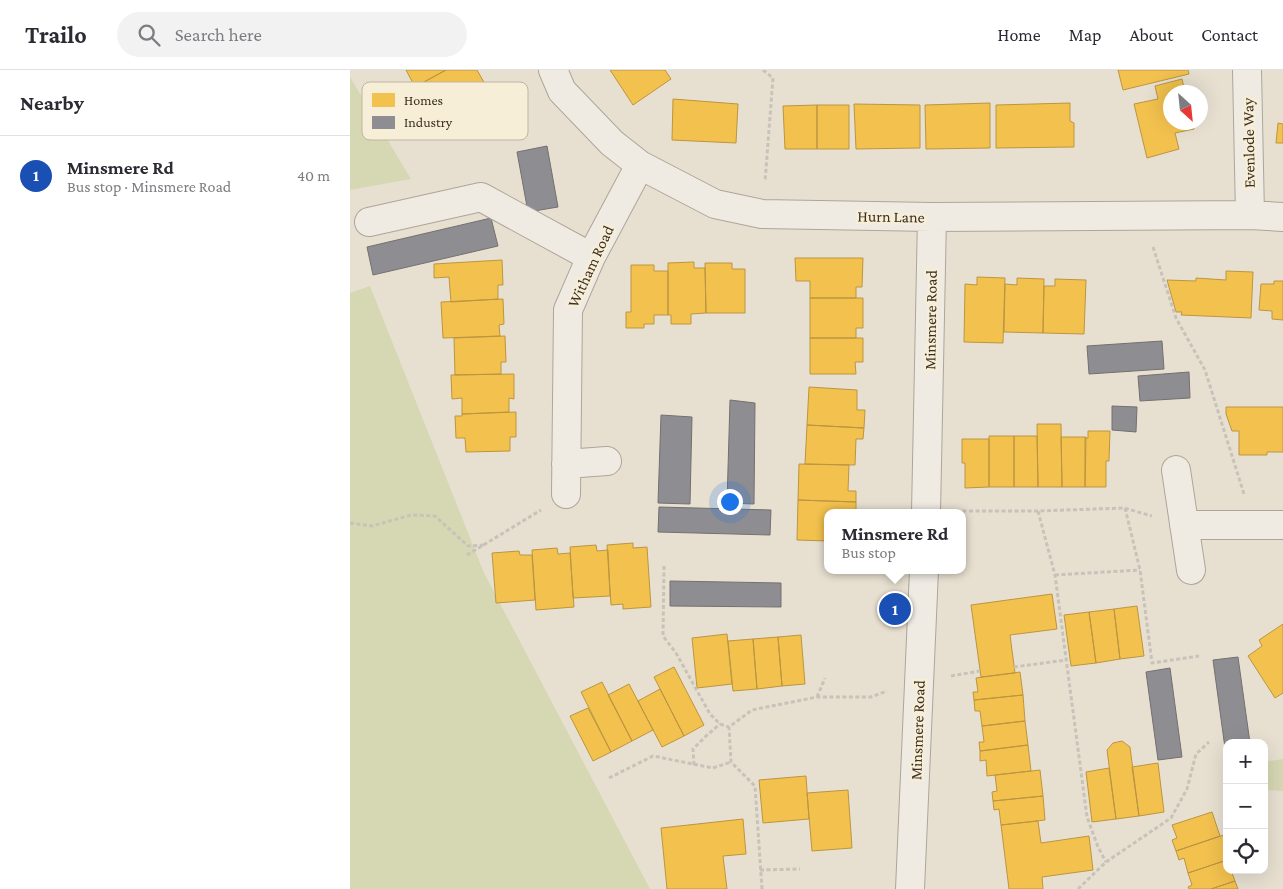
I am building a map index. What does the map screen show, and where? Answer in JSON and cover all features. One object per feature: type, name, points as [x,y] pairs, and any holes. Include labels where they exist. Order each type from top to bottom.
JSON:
[{"type":"street","name":"Hurn Lane","points":[[552,70],[562,90],[612,143],[640,166],[715,204],[762,214],[932,217],[1149,215],[1250,215],[1283,217]]},
{"type":"street","name":"Evenlode Way","points":[[1247,70],[1250,215]]},
{"type":"street","name":"Witham Road","points":[[566,494],[568,310],[592,257],[640,166]]},
{"type":"street","points":[[369,222],[481,197],[592,257]]},
{"type":"street","name":"Minsmere Road","points":[[926,509],[932,217]]},
{"type":"street","points":[[566,464],[607,461]]},
{"type":"street","points":[[1176,470],[1191,570]]},
{"type":"street","points":[[1184,525],[1283,525]]},
{"type":"street","name":"Minsmere Road","points":[[910,889],[924,574]]},
{"type":"path","points":[[762,214],[772,78],[763,70]]},
{"type":"path","points":[[1149,215],[1153,247],[1176,318],[1205,370],[1254,525]]},
{"type":"path","points":[[466,555],[566,494]]},
{"type":"path","points":[[966,512],[1124,508],[1184,525]]},
{"type":"path","points":[[1124,508],[1140,570],[1152,663],[1199,656]]},
{"type":"path","points":[[1038,511],[1055,575],[1087,817],[1098,847],[1106,862]]},
{"type":"path","points":[[350,523],[372,526],[411,515],[435,516],[468,546],[484,545]]},
{"type":"path","points":[[664,566],[663,636],[676,653],[710,714],[720,724],[729,727]]},
{"type":"path","points":[[1055,575],[1140,570]]},
{"type":"path","points":[[1014,667],[1066,660]]},
{"type":"path","points":[[729,727],[752,710],[817,697],[870,697],[918,681],[980,671]]},
{"type":"path","points":[[817,697],[825,678]]},
{"type":"path","points":[[694,765],[693,748],[720,724]]},
{"type":"path","points":[[729,727],[731,762],[755,786],[762,889]]},
{"type":"path","points":[[1078,889],[1106,862],[1171,818],[1187,789],[1196,754],[1209,742]]},
{"type":"path","points":[[609,778],[653,756],[713,768],[731,762]]},
{"type":"path","points":[[760,870],[800,869]]},
{"type":"green space","points":[[350,77],[362,97],[362,140],[388,140],[411,179],[350,190]]},
{"type":"green space","points":[[370,286],[484,573],[650,889],[350,889],[350,293]]},
{"type":"green space","points":[[1283,759],[1283,791],[1268,790],[1268,761]]},
{"type":"building: Homes","points":[[406,70],[446,70],[424,82],[412,82]]},
{"type":"building: Homes","points":[[446,70],[477,70],[484,82],[424,82]]},
{"type":"building: Homes","points":[[610,70],[665,70],[671,79],[633,105]]},
{"type":"building: Homes","points":[[1118,70],[1188,70],[1189,74],[1123,90]]},
{"type":"building: Homes","points":[[1182,79],[1183,85],[1163,85],[1163,130],[1189,130],[1175,133],[1179,149],[1147,158],[1134,104],[1158,99],[1155,86]]},
{"type":"building: Homes","points":[[673,99],[738,104],[736,143],[672,140]]},
{"type":"building: Homes","points":[[990,103],[990,148],[926,149],[925,105]]},
{"type":"building: Homes","points":[[1070,103],[1070,121],[1074,123],[1074,147],[996,148],[996,105]]},
{"type":"building: Homes","points":[[854,104],[920,105],[920,148],[856,149]]},
{"type":"building: Homes","points":[[817,105],[849,105],[849,149],[817,149]]},
{"type":"building: Homes","points":[[817,105],[817,149],[785,149],[783,106]]},
{"type":"building: Homes","points":[[1278,123],[1283,124],[1283,143],[1276,143]]},
{"type":"building: Homes","points":[[795,258],[863,258],[862,287],[856,287],[856,298],[810,298],[810,281],[796,281]]},
{"type":"building: Homes","points":[[502,260],[503,285],[498,285],[498,299],[451,302],[449,277],[434,278],[434,264]]},
{"type":"building: Homes","points":[[694,262],[694,268],[705,268],[706,313],[691,314],[691,324],[671,324],[671,315],[668,315],[668,263]]},
{"type":"building: Homes","points":[[705,263],[732,263],[732,269],[745,269],[745,313],[706,313]]},
{"type":"building: Homes","points":[[631,265],[654,265],[654,271],[668,271],[668,315],[654,315],[654,324],[644,324],[644,328],[626,328],[626,312],[631,312]]},
{"type":"building: Homes","points":[[1226,271],[1253,272],[1251,318],[1181,315],[1182,312],[1176,312],[1167,280],[1196,281],[1196,278],[1226,280]]},
{"type":"building: Homes","points":[[977,277],[1005,278],[1003,343],[964,342],[965,284],[977,285]]},
{"type":"building: Homes","points":[[1017,278],[1044,279],[1043,333],[1004,332],[1005,284],[1017,285]]},
{"type":"building: Homes","points":[[1055,279],[1086,280],[1084,334],[1043,333],[1044,286],[1055,286]]},
{"type":"building: Homes","points":[[1274,281],[1283,281],[1283,320],[1272,319],[1272,311],[1259,310],[1261,284],[1274,284]]},
{"type":"building: Homes","points":[[810,298],[863,298],[863,328],[856,328],[856,338],[810,338]]},
{"type":"building: Homes","points":[[503,299],[504,324],[499,325],[500,336],[443,338],[441,302]]},
{"type":"building: Homes","points":[[505,336],[506,362],[501,362],[501,374],[455,375],[454,338]]},
{"type":"building: Homes","points":[[810,338],[863,338],[863,362],[855,362],[856,374],[810,374]]},
{"type":"building: Homes","points":[[514,374],[514,399],[509,398],[509,412],[462,414],[462,398],[452,399],[451,375]]},
{"type":"building: Homes","points":[[809,387],[857,390],[857,410],[865,410],[864,428],[807,425]]},
{"type":"building: Homes","points":[[1226,407],[1283,407],[1283,452],[1267,452],[1267,455],[1239,455],[1239,431],[1232,431],[1226,414]]},
{"type":"building: Homes","points":[[516,412],[516,437],[510,437],[510,451],[466,452],[465,438],[456,438],[455,416],[462,416],[462,414]]},
{"type":"building: Homes","points":[[1037,424],[1061,424],[1062,487],[1038,487]]},
{"type":"building: Homes","points":[[807,425],[864,428],[863,439],[856,439],[855,465],[805,464]]},
{"type":"building: Homes","points":[[1088,431],[1110,431],[1109,461],[1106,461],[1106,487],[1085,487],[1085,438],[1088,438]]},
{"type":"building: Homes","points":[[989,436],[1014,436],[1014,487],[989,487]]},
{"type":"building: Homes","points":[[1014,436],[1037,436],[1038,487],[1014,487]]},
{"type":"building: Homes","points":[[1061,437],[1086,437],[1085,487],[1062,487]]},
{"type":"building: Homes","points":[[962,439],[989,439],[989,487],[965,488],[965,463],[962,463]]},
{"type":"building: Homes","points":[[799,464],[849,465],[848,491],[856,491],[856,502],[798,500]]},
{"type":"building: Homes","points":[[798,500],[856,502],[856,509],[824,509],[824,541],[797,540]]},
{"type":"building: Homes","points":[[633,543],[633,548],[647,547],[651,607],[623,609],[623,604],[611,605],[607,545]]},
{"type":"building: Homes","points":[[596,545],[597,551],[608,550],[610,596],[573,598],[570,547]]},
{"type":"building: Homes","points":[[557,548],[558,554],[570,553],[574,607],[536,610],[532,550]]},
{"type":"building: Homes","points":[[519,551],[520,555],[532,555],[535,600],[496,603],[492,553]]},
{"type":"building: Homes","points":[[1052,594],[1057,629],[1010,635],[1015,673],[981,677],[971,605]]},
{"type":"building: Homes","points":[[1137,606],[1144,656],[1120,659],[1114,609]]},
{"type":"building: Homes","points":[[1114,609],[1120,659],[1096,663],[1089,612]]},
{"type":"building: Homes","points":[[1089,612],[1096,663],[1071,666],[1064,615]]},
{"type":"building: Homes","points":[[1283,624],[1283,693],[1275,698],[1248,656],[1262,646],[1259,640]]},
{"type":"building: Homes","points":[[727,634],[732,684],[697,688],[692,638]]},
{"type":"building: Homes","points":[[801,635],[805,684],[782,686],[778,637]]},
{"type":"building: Homes","points":[[778,637],[782,686],[757,689],[753,639]]},
{"type":"building: Homes","points":[[753,639],[757,689],[733,691],[728,641]]},
{"type":"building: Homes","points":[[674,667],[704,725],[684,736],[654,677]]},
{"type":"building: Homes","points":[[1020,672],[1023,695],[974,700],[973,692],[978,692],[976,678]]},
{"type":"building: Homes","points":[[602,682],[632,741],[611,752],[581,692]]},
{"type":"building: Homes","points":[[629,684],[653,730],[632,741],[608,695]]},
{"type":"building: Homes","points":[[660,689],[684,736],[662,747],[638,701]]},
{"type":"building: Homes","points":[[1023,695],[1025,721],[982,726],[980,711],[975,711],[974,700]]},
{"type":"building: Homes","points":[[588,708],[611,752],[593,761],[570,716]]},
{"type":"building: Homes","points":[[1025,721],[1028,745],[980,751],[979,742],[984,742],[982,726]]},
{"type":"building: Homes","points":[[1122,741],[1130,747],[1139,816],[1116,819],[1107,750],[1113,743]]},
{"type":"building: Homes","points":[[1028,745],[1031,771],[987,776],[986,760],[980,761],[980,751]]},
{"type":"building: Homes","points":[[1158,763],[1164,812],[1139,816],[1132,767]]},
{"type":"building: Homes","points":[[1109,768],[1116,819],[1092,822],[1086,772]]},
{"type":"building: Homes","points":[[1040,770],[1043,796],[993,801],[992,792],[997,791],[995,775]]},
{"type":"building: Homes","points":[[806,776],[809,819],[763,823],[759,780]]},
{"type":"building: Homes","points":[[848,790],[852,848],[812,851],[807,793]]},
{"type":"building: Homes","points":[[1043,796],[1045,820],[1001,825],[999,809],[994,810],[993,801]]},
{"type":"building: Homes","points":[[1212,812],[1220,836],[1176,851],[1172,840],[1177,838],[1172,825]]},
{"type":"building: Homes","points":[[743,819],[746,854],[723,856],[727,889],[667,889],[661,828]]},
{"type":"building: Homes","points":[[1038,821],[1041,843],[1089,836],[1093,870],[1042,877],[1043,889],[1009,889],[1001,825]]},
{"type":"building: Homes","points":[[1223,835],[1223,861],[1188,873],[1184,858],[1179,860],[1176,851]]},
{"type":"building: Homes","points":[[1223,861],[1223,874],[1232,874],[1235,881],[1211,889],[1189,889],[1188,887],[1192,885],[1188,873]]},
{"type":"building: Homes","points":[[1235,881],[1238,889],[1211,889]]},
{"type":"building: Industry","points":[[547,146],[558,207],[528,212],[517,152]]},
{"type":"building: Industry","points":[[491,218],[498,246],[373,275],[367,247]]},
{"type":"building: Industry","points":[[1162,341],[1164,369],[1089,374],[1087,346]]},
{"type":"building: Industry","points":[[1189,372],[1190,398],[1140,401],[1138,376]]},
{"type":"building: Industry","points":[[730,400],[755,403],[754,504],[727,503]]},
{"type":"building: Industry","points":[[1112,406],[1137,407],[1136,432],[1112,430]]},
{"type":"building: Industry","points":[[661,415],[692,417],[690,504],[658,503]]},
{"type":"building: Industry","points":[[659,507],[771,510],[770,535],[658,532]]},
{"type":"building: Industry","points":[[670,581],[781,583],[781,607],[670,606]]},
{"type":"building: Industry","points":[[1238,657],[1249,739],[1224,739],[1213,660]]},
{"type":"building: Industry","points":[[1170,668],[1182,757],[1158,760],[1146,672]]},
{"type":"place","name":"Minsmere Rd","points":[[895,609]]}]
